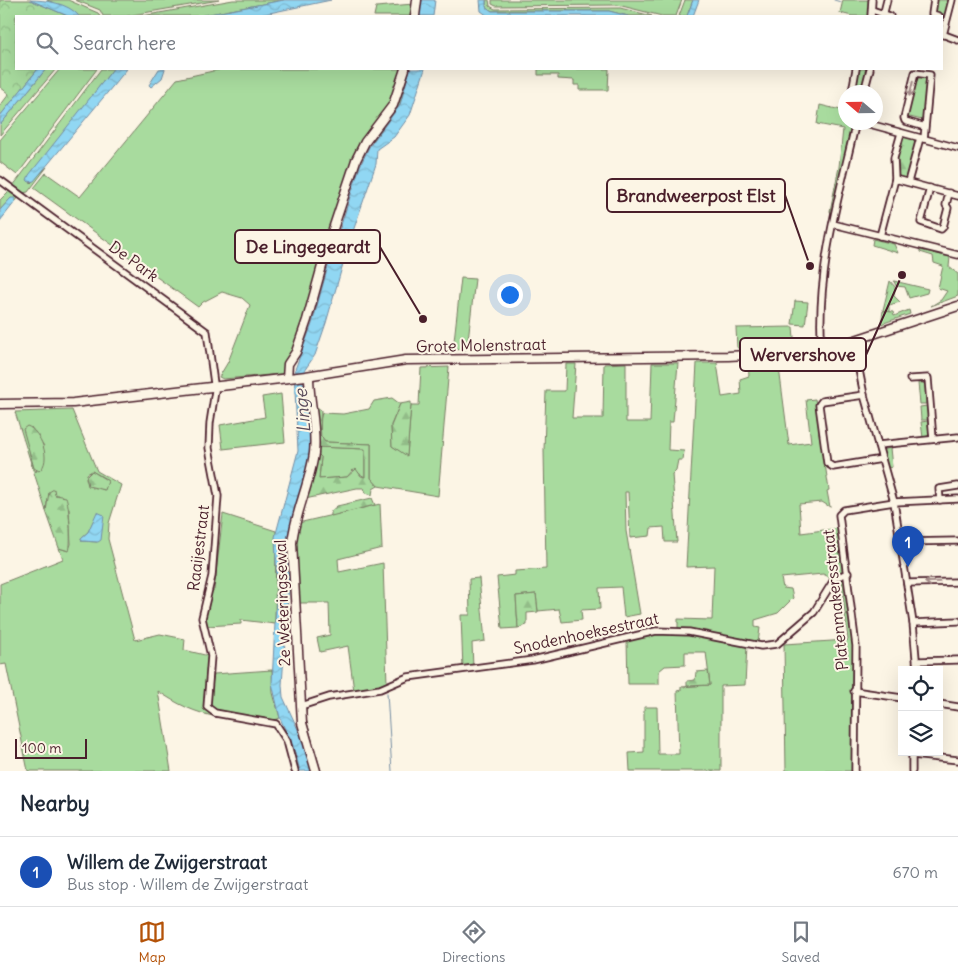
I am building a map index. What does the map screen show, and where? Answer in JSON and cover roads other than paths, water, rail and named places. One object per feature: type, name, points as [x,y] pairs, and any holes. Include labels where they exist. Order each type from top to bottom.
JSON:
[{"type":"street","points":[[415,15],[417,0]]},
{"type":"street","points":[[872,0],[871,13],[883,15],[887,0]]},
{"type":"street","points":[[934,0],[932,14],[936,15]]},
{"type":"street","points":[[943,17],[952,0]]},
{"type":"street","points":[[943,34],[958,40]]},
{"type":"street","points":[[290,378],[288,364],[296,352],[308,320],[329,241],[356,160],[365,142],[393,105],[401,87],[405,70]]},
{"type":"street","points":[[853,85],[856,70]]},
{"type":"street","points":[[866,85],[870,70]]},
{"type":"street","points":[[908,182],[925,127],[930,75],[918,72],[916,73],[904,120],[925,127]]},
{"type":"street","points":[[883,128],[958,148]]},
{"type":"street","points":[[822,351],[824,279],[833,224],[854,130]]},
{"type":"street","points":[[880,236],[895,179],[894,158],[901,133]]},
{"type":"street","points":[[895,179],[958,196]]},
{"type":"street","name":"De Park","points":[[0,180],[207,332],[215,386]]},
{"type":"street","points":[[930,188],[921,222],[941,229],[948,208],[946,205],[949,193]]},
{"type":"street","points":[[833,224],[958,256]]},
{"type":"street","name":"Grote Molenstraat","points":[[0,404],[73,403],[307,376],[406,360],[728,356],[822,351],[958,306]]},
{"type":"street","points":[[853,340],[864,395],[894,502],[913,623],[917,666]]},
{"type":"street","name":"2e Weteringsewal","points":[[307,376],[316,439],[309,476],[293,531],[292,543],[302,723],[316,771]]},
{"type":"street","points":[[910,379],[928,378],[933,439]]},
{"type":"street","name":"Raaijestraat","points":[[215,386],[209,438],[216,479],[218,514],[212,576],[202,618],[211,656],[206,707],[215,713],[276,724],[287,741],[295,771]]},
{"type":"street","points":[[864,395],[822,400],[819,405],[827,463],[833,467],[882,459]]},
{"type":"street","points":[[878,445],[958,437]]},
{"type":"street","points":[[940,500],[939,489],[958,486]]},
{"type":"street","points":[[894,502],[958,499]]},
{"type":"street","name":"Platenmakersstraat","points":[[856,771],[857,700],[854,697],[854,691],[857,683],[856,646],[848,573],[839,517],[840,513],[844,510],[894,502]]},
{"type":"street","points":[[901,542],[958,541]]},
{"type":"street","name":"Snodenhoeksestraat","points":[[301,706],[329,697],[380,690],[408,677],[533,660],[656,631],[689,632],[761,646],[777,644],[814,612],[836,578],[848,573]]},
{"type":"street","points":[[907,583],[958,582]]},
{"type":"street","points":[[913,623],[958,621]]},
{"type":"street","points":[[918,661],[958,660]]},
{"type":"street","points":[[854,691],[898,697]]},
{"type":"street","points":[[943,705],[958,707]]},
{"type":"street","points":[[912,756],[912,771]]},
{"type":"street","points":[[927,756],[958,760]]},
{"type":"water","points":[[30,0],[63,5],[78,15],[66,15]]},
{"type":"water","points":[[284,0],[331,0],[260,15],[204,15]]},
{"type":"water","points":[[422,0],[435,0],[433,15],[419,15]]},
{"type":"water","points":[[480,0],[486,0],[486,7],[492,11],[609,11],[624,15],[487,15],[481,11]]},
{"type":"water","points":[[693,0],[699,0],[693,15],[687,15]]},
{"type":"water","points":[[37,70],[45,70],[0,125],[0,116]]},
{"type":"water","points":[[112,70],[126,70],[34,181],[29,182],[27,180]]},
{"type":"water","points":[[158,70],[165,70],[162,78],[151,87],[149,85]]},
{"type":"water","name":"Linge","points":[[410,70],[425,70],[410,115],[394,137],[377,149],[376,164],[349,243],[326,323],[315,355],[304,371],[303,382],[312,423],[312,452],[289,538],[289,581],[282,685],[283,697],[307,749],[312,768],[312,771],[300,771],[295,752],[280,718],[272,683],[277,583],[275,537],[298,451],[294,372],[312,324],[330,259],[360,166],[369,147],[400,105]]},
{"type":"water","points":[[11,198],[15,198],[15,202],[0,221],[0,210]]},
{"type":"water","points":[[97,512],[104,515],[101,540],[98,542],[82,541],[81,538],[88,532]]},
{"type":"waterway","points":[[834,0],[841,2]]},
{"type":"waterway","points":[[387,693],[392,771]]},
{"type":"place","name":"Brandweerpost Elst","points":[[810,266]]},
{"type":"place","name":"Wervershove","points":[[902,275]]},
{"type":"place","name":"De Lingegeardt","points":[[423,319]]},
{"type":"place","name":"Willem de Zwijgerstraat","points":[[908,567]]}]
